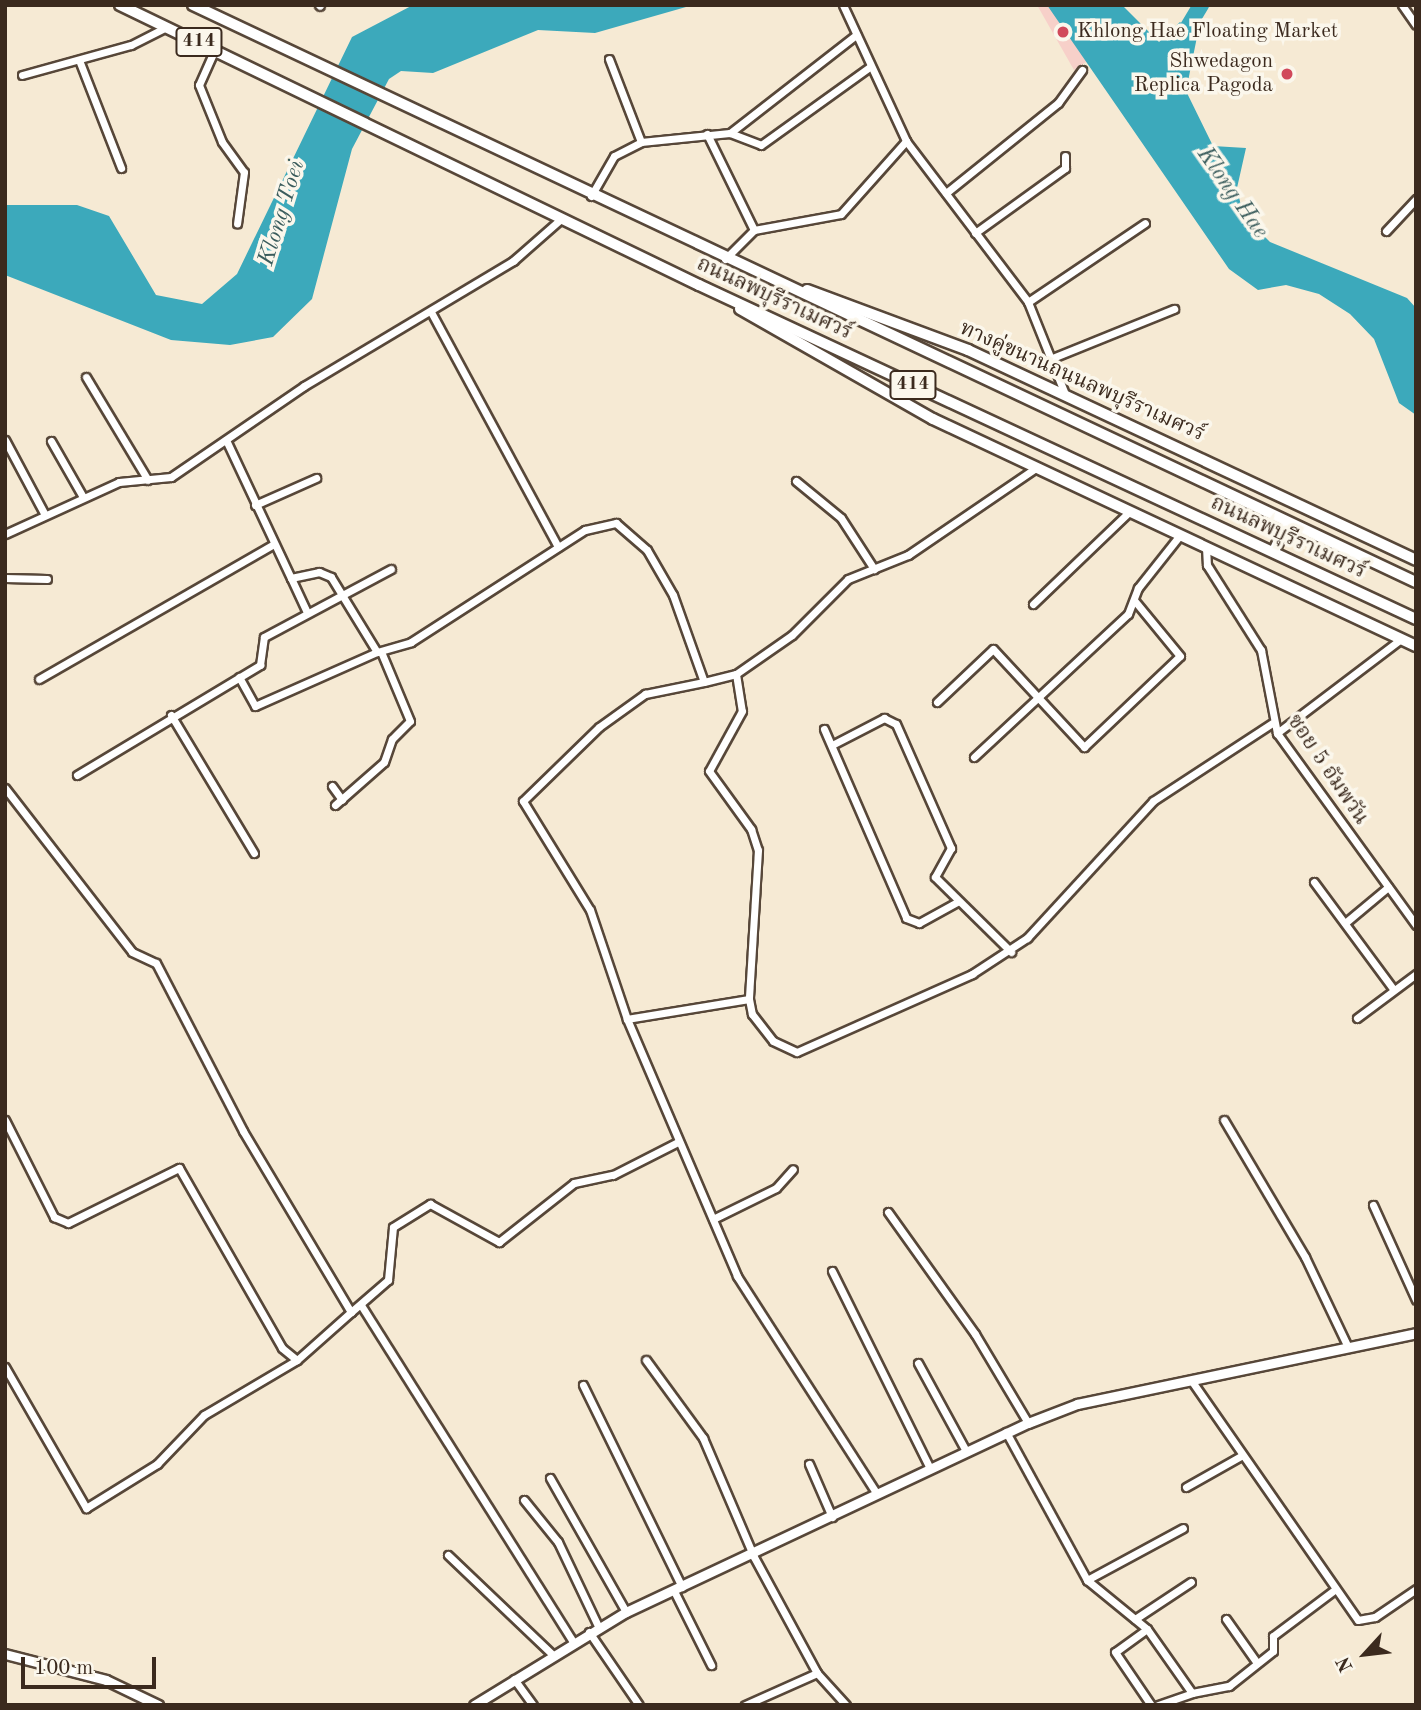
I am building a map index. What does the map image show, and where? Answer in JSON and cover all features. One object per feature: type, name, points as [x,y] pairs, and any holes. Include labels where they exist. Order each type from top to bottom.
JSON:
[{"type":"main road","name":"ถนนลพบุรีราเมศวร์","points":[[120,5],[278,78],[699,285],[1416,619]]},
{"type":"main road","name":"ถนนลพบุรีราเมศวร์","points":[[193,5],[1286,525],[1415,582]]},
{"type":"main road","name":"ทางคู่ขนานถนนลพบุรีราเมศวร์","points":[[725,259],[968,350],[1416,560]]},
{"type":"main road","name":"414","points":[[699,285],[1034,469],[1416,646]]},
{"type":"main road","points":[[1274,551],[1286,525]]},
{"type":"street","points":[[843,5],[906,141],[1028,302],[1065,394]]},
{"type":"street","points":[[1402,5],[1416,25]]},
{"type":"street","points":[[22,75],[79,60],[166,27]]},
{"type":"street","points":[[730,133],[856,35]]},
{"type":"street","points":[[215,49],[200,85],[222,142],[244,172],[236,224]]},
{"type":"street","points":[[609,59],[641,142]]},
{"type":"street","points":[[79,60],[121,168]]},
{"type":"street","points":[[591,196],[614,156],[641,142],[730,133],[761,145],[871,66]]},
{"type":"street","points":[[946,193],[1058,103],[1082,70]]},
{"type":"street","points":[[707,134],[754,230]]},
{"type":"street","points":[[725,259],[754,230],[841,214],[906,141]]},
{"type":"street","points":[[975,233],[1065,168],[1065,156]]},
{"type":"street","points":[[1386,231],[1416,199]]},
{"type":"street","points":[[5,534],[119,482],[171,477],[513,261],[562,218]]},
{"type":"street","points":[[1028,302],[1145,223]]},
{"type":"street","points":[[1050,359],[1174,309]]},
{"type":"street","points":[[431,312],[558,547]]},
{"type":"street","points":[[86,377],[148,480]]},
{"type":"street","points":[[5,440],[45,515]]},
{"type":"street","points":[[226,440],[307,612]]},
{"type":"street","points":[[51,441],[83,497]]},
{"type":"street","points":[[877,1494],[737,1276],[627,1019],[590,910],[523,801],[599,727],[645,694],[736,674],[792,635],[848,579],[908,555],[1034,469]]},
{"type":"street","points":[[255,505],[316,478]]},
{"type":"street","points":[[796,481],[841,518],[874,569]]},
{"type":"street","points":[[1033,604],[1129,512]]},
{"type":"street","points":[[239,677],[255,706],[411,642],[585,530],[616,523],[628,527],[673,595],[705,682]]},
{"type":"street","points":[[974,757],[1128,614],[1134,600],[1180,535]]},
{"type":"street","points":[[39,679],[220,580],[274,544]]},
{"type":"street","name":"ซอย 5 อัมพวัน","points":[[1206,547],[1207,565],[1261,650],[1272,723],[1277,733],[1416,925]]},
{"type":"street","points":[[77,775],[172,715],[260,665],[264,637],[391,569]]},
{"type":"street","points":[[291,578],[319,572],[344,596],[379,653],[410,721],[392,739],[384,762],[338,803],[332,786]]},
{"type":"street","points":[[5,578],[47,579]]},
{"type":"street","points":[[937,702],[993,649],[1084,747],[1180,656],[1134,600]]},
{"type":"street","points":[[1277,733],[1401,639]]},
{"type":"street","points":[[736,674],[742,711],[709,771],[751,829],[758,850],[749,999],[752,1014],[773,1041],[797,1052],[918,1002],[1011,951],[1153,801],[1272,723]]},
{"type":"street","points":[[172,715],[254,853]]},
{"type":"street","points":[[832,745],[884,718],[896,724],[951,848],[935,877],[957,902],[1011,951]]},
{"type":"street","points":[[824,729],[906,918],[919,923],[957,902]]},
{"type":"street","points":[[5,788],[132,952],[156,963],[243,1131],[351,1312]]},
{"type":"street","points":[[1314,882],[1394,990]]},
{"type":"street","points":[[1345,923],[1388,887]]},
{"type":"street","points":[[1357,1018],[1416,974]]},
{"type":"street","points":[[627,1019],[749,999]]},
{"type":"street","points":[[5,1120],[54,1217],[68,1223],[179,1168],[282,1348],[297,1360]]},
{"type":"street","points":[[1224,1121],[1305,1257],[1348,1348]]},
{"type":"street","points":[[5,1367],[86,1508],[157,1464],[204,1415],[297,1360],[361,1305],[388,1280],[393,1227],[430,1204],[499,1242],[574,1183],[613,1175],[678,1142]]},
{"type":"street","points":[[713,1219],[776,1188],[793,1169]]},
{"type":"street","points":[[1373,1205],[1416,1300]]},
{"type":"street","points":[[888,1212],[975,1334],[1028,1423]]},
{"type":"street","points":[[832,1271],[930,1468]]},
{"type":"street","points":[[361,1305],[572,1640]]},
{"type":"street","points":[[474,1705],[572,1640],[626,1612],[754,1557],[930,1468],[1028,1423],[1077,1404],[1416,1333]]},
{"type":"street","points":[[646,1360],[703,1438],[754,1557],[817,1673],[846,1705]]},
{"type":"street","points":[[918,1363],[966,1451]]},
{"type":"street","points":[[1191,1380],[1333,1591],[1358,1620],[1375,1617],[1416,1589]]},
{"type":"street","points":[[583,1385],[711,1665]]},
{"type":"street","points":[[1006,1432],[1087,1580],[1147,1629],[1192,1693]]},
{"type":"street","points":[[1186,1487],[1241,1457]]},
{"type":"street","points":[[809,1464],[832,1517]]},
{"type":"street","points":[[550,1478],[626,1612]]},
{"type":"street","points":[[524,1500],[558,1542],[594,1629],[639,1705]]},
{"type":"street","points":[[1087,1580],[1183,1528]]},
{"type":"street","points":[[448,1555],[551,1653]]},
{"type":"street","points":[[1135,1619],[1191,1582]]},
{"type":"street","points":[[1158,1705],[1192,1693],[1228,1686],[1273,1651],[1273,1636],[1333,1591]]},
{"type":"street","points":[[1226,1619],[1258,1664]]},
{"type":"street","points":[[1147,1629],[1115,1652],[1151,1705]]},
{"type":"street","points":[[5,1654],[106,1680],[158,1705]]},
{"type":"street","points":[[745,1705],[817,1673]]},
{"type":"street","points":[[513,1679],[533,1705]]},
{"type":"shaded area","name":"Khlong Hae Floating Market","points":[[1037,5],[1057,5],[1092,58],[1074,70]]},
{"type":"water","points":[[413,5],[693,5],[595,33],[538,30],[433,73],[401,71],[389,79],[352,149],[312,299],[273,337],[230,345],[171,340],[5,275],[5,205],[77,205],[109,216],[156,295],[202,304],[237,274],[352,37]]},
{"type":"water","name":"Klong Hae","points":[[1047,5],[1122,5],[1159,42],[1180,22],[1197,37],[1186,91],[1213,146],[1246,148],[1237,188],[1243,215],[1270,242],[1407,298],[1416,308],[1416,415],[1399,403],[1374,339],[1350,314],[1319,294],[1286,285],[1258,290],[1229,269]]},
{"type":"waterway","name":"Klong Toei","points":[[1177,45],[1201,5]]},
{"type":"place","name":"Khlong Hae Floating Market","points":[[1063,32]]},
{"type":"place","name":"Shwedagon Replica Pagoda","points":[[1287,74]]}]
